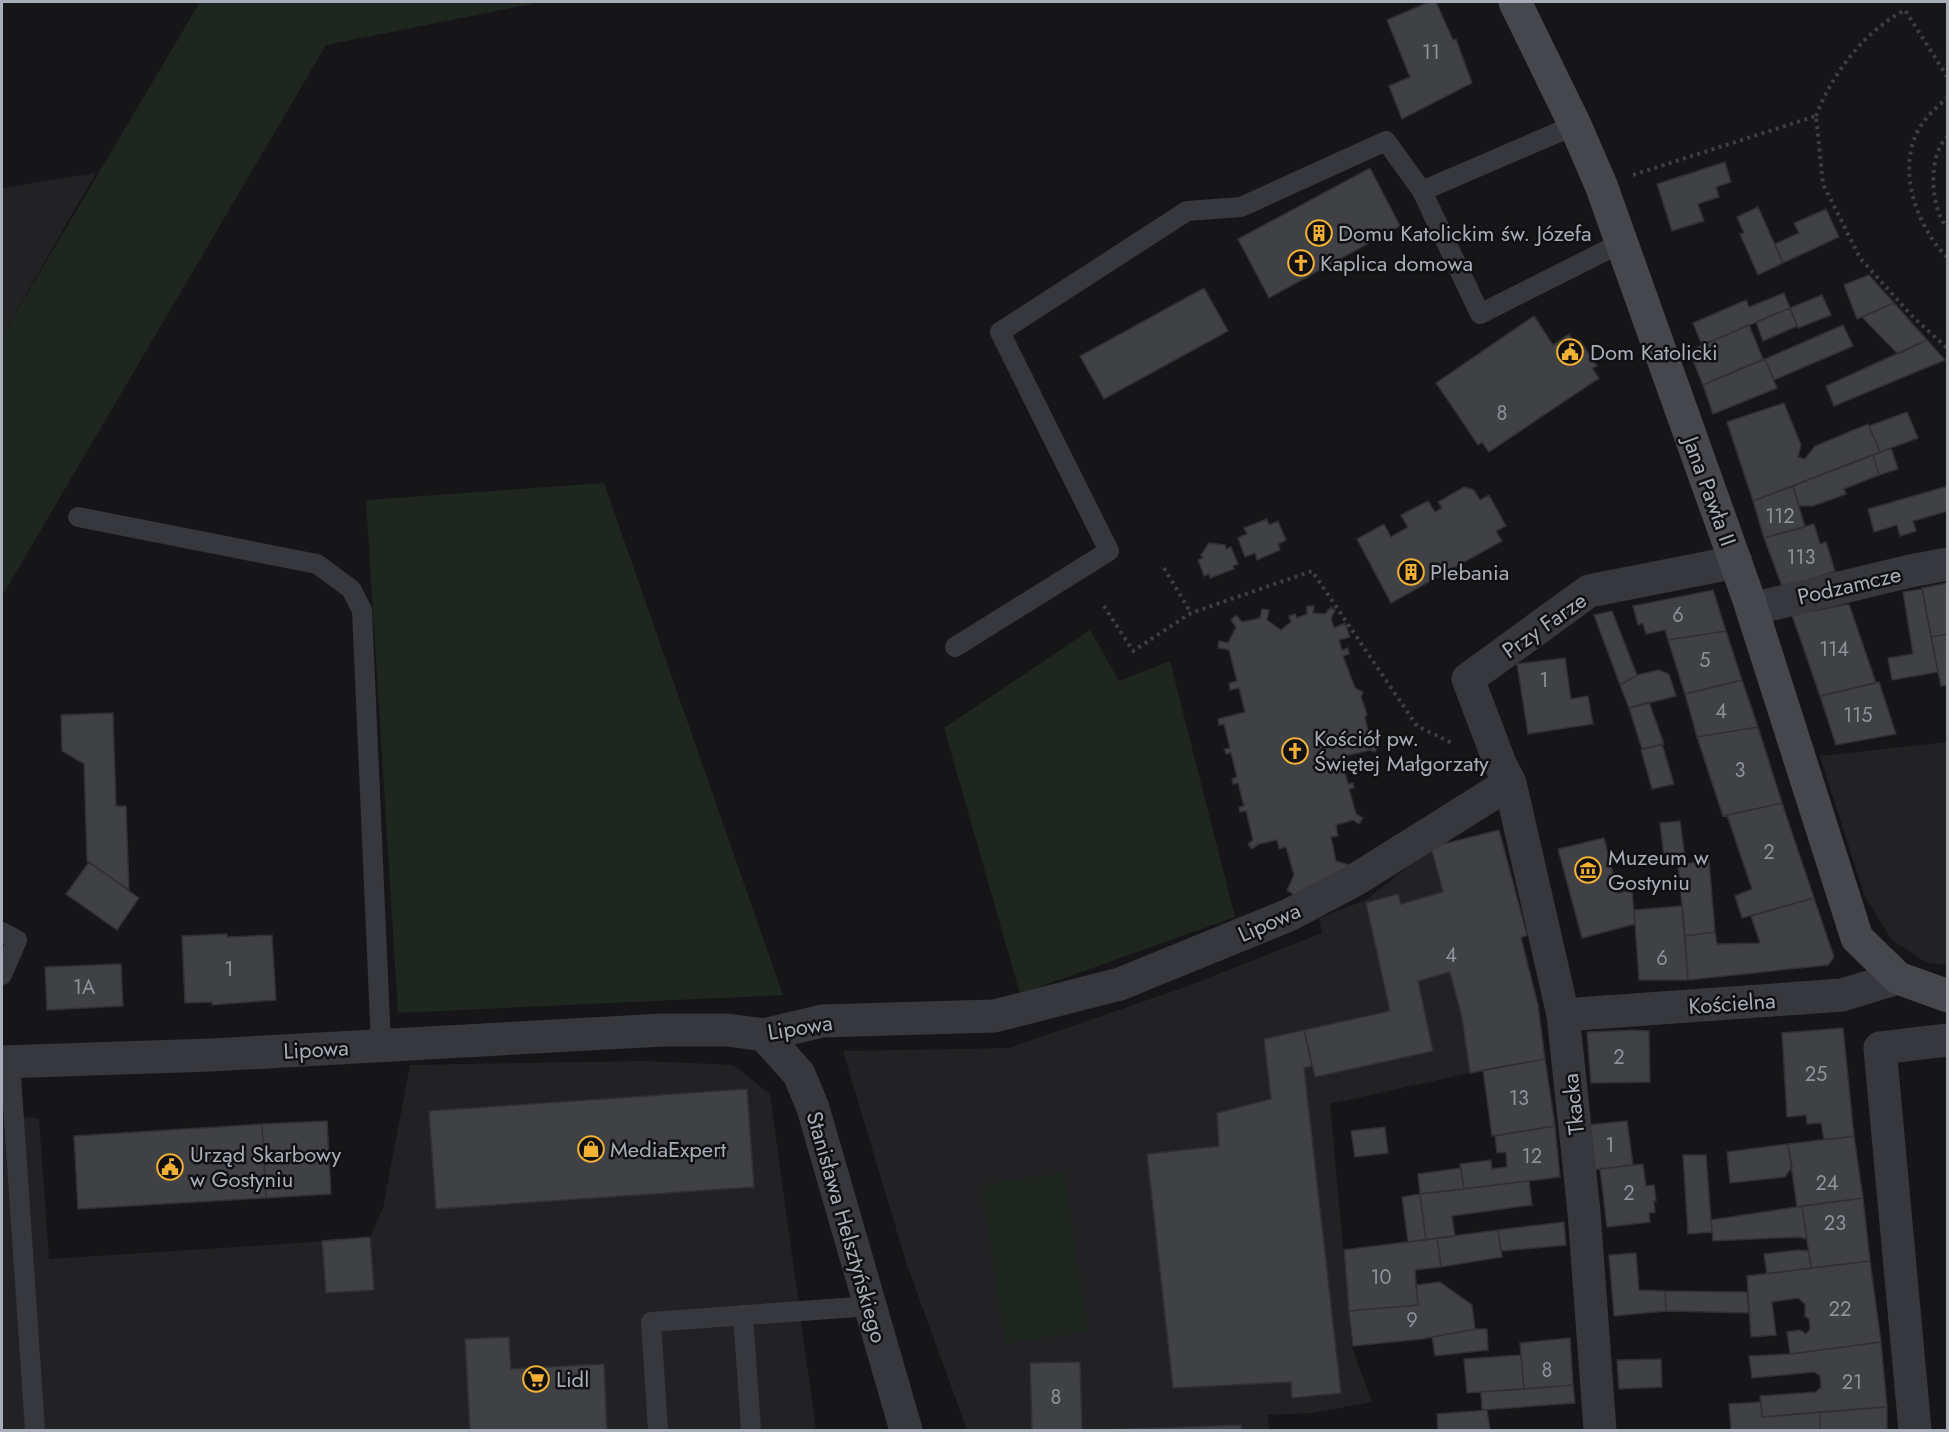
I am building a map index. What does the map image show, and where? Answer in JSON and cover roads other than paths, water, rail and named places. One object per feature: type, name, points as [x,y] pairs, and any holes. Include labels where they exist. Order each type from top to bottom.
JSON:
[{"type":"street","name":"Jana Pawła II","points":[[1515,2],[1575,125],[1601,185],[1752,609],[1857,938],[1898,978]]},
{"type":"street","name":"Przy Farze","points":[[1505,774],[1468,679],[1589,591],[1736,562]]},
{"type":"street","name":"Podzamcze","points":[[1752,609],[1947,564]]},
{"type":"street","name":"Lipowa","points":[[6,1061],[211,1055],[663,1030],[727,1030],[764,1035],[822,1021],[994,1016],[1120,984],[1289,915],[1355,880],[1505,774]]},
{"type":"street","name":"Tkacka","points":[[1505,774],[1563,1015],[1584,1212],[1600,1431]]},
{"type":"street","points":[[1898,978],[1947,996]]},
{"type":"street","name":"Kościelna","points":[[1563,1015],[1842,995],[1898,978]]},
{"type":"street","name":"Stanisława Helsztyńskiego","points":[[764,1035],[799,1074],[813,1108],[906,1431]]},
{"type":"street","points":[[1915,1431],[1880,1048],[1947,1040]]},
{"type":"lane","points":[[1422,191],[1575,125]]},
{"type":"lane","points":[[956,647],[1109,551],[1000,332],[1187,211],[1240,207],[1386,141],[1422,191],[1480,314],[1621,243]]},
{"type":"lane","points":[[78,517],[317,564],[351,589],[362,610],[381,1045]]},
{"type":"lane","points":[[2,932],[17,940],[2,975]]},
{"type":"lane","points":[[6,1061],[34,1431]]},
{"type":"lane","points":[[658,1431],[651,1322],[870,1306]]},
{"type":"lane","points":[[743,1316],[751,1431]]},
{"type":"place","name":"Domu Katolickim św. Józefa","points":[[1319,233]]},
{"type":"place","name":"Kaplica domowa","points":[[1301,263]]},
{"type":"place","name":"Dom Katolicki","points":[[1570,352]]},
{"type":"place","name":"Plebania","points":[[1411,572]]},
{"type":"place","name":"Kościół pw. Świętej Małgorzaty","points":[[1295,751]]},
{"type":"place","name":"Muzeum w Gostyniu","points":[[1588,870]]},
{"type":"place","name":"MediaExpert","points":[[591,1149]]},
{"type":"place","name":"Urząd Skarbowy w Gostyniu","points":[[170,1167]]},
{"type":"place","name":"Lidl","points":[[536,1379]]}]
